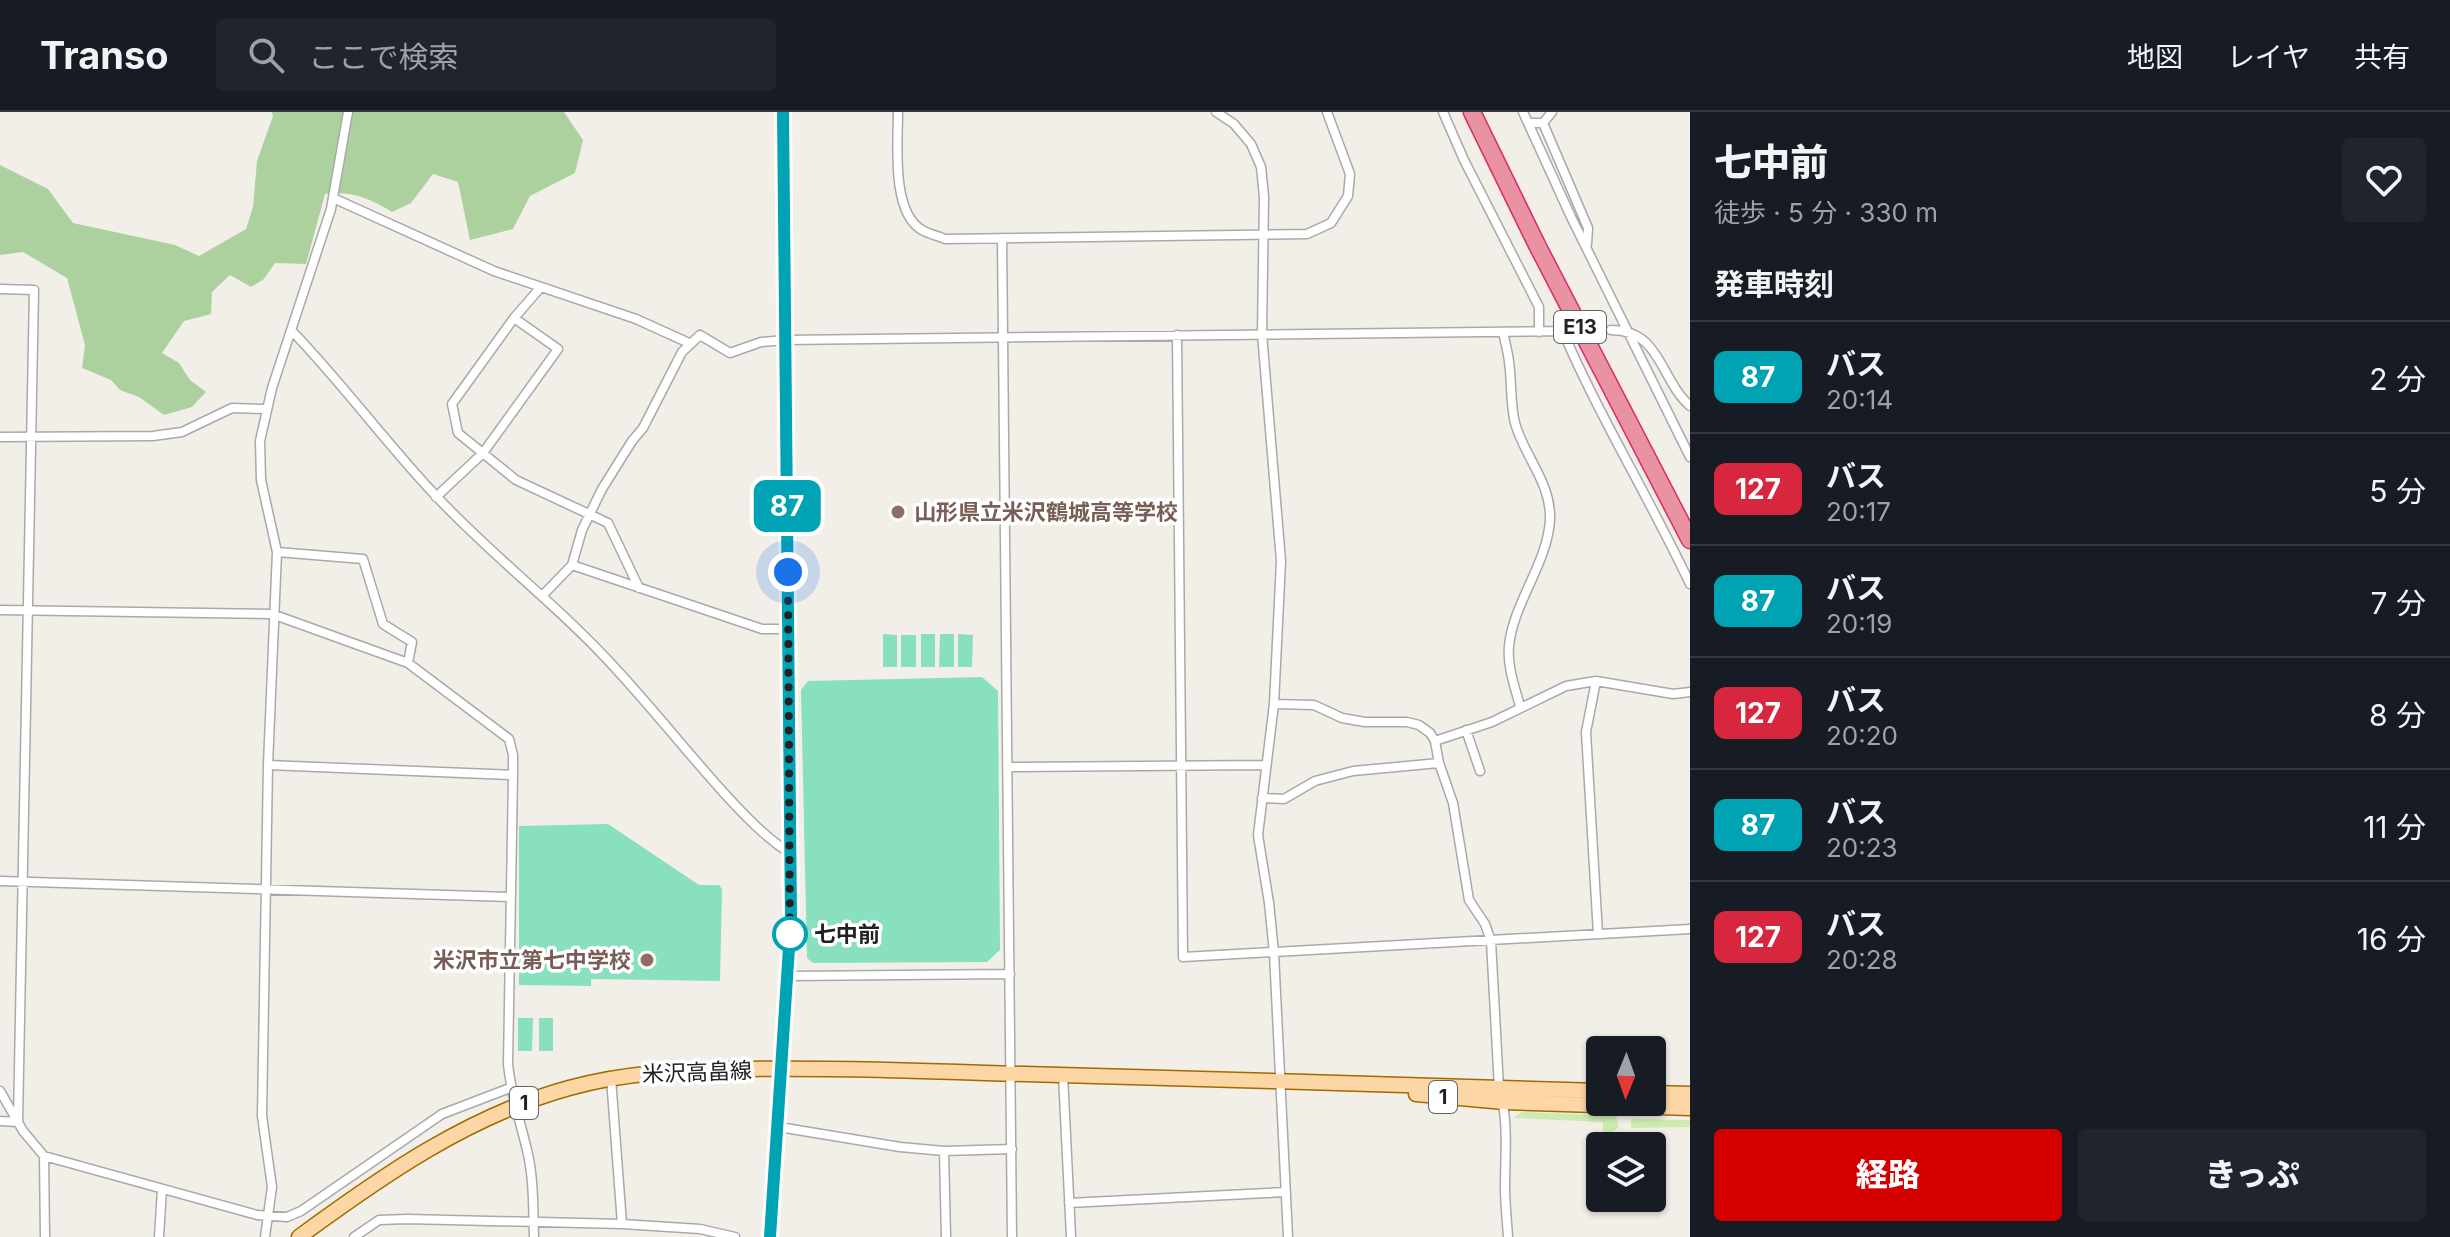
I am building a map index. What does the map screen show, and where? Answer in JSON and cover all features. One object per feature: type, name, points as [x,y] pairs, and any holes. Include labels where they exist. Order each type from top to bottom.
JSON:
[{"type":"highway","name":"E13","points":[[1472,112],[1537,245],[1690,540]]},
{"type":"highway","name":"E13","points":[[1482,112],[1547,247],[1690,521]]},
{"type":"main road","points":[[770,1237],[789,976],[791,854],[783,112]]},
{"type":"main road","name":"米沢高畠線","points":[[299,1237],[417,1155],[476,1123],[566,1089],[652,1072],[782,1068],[1281,1082],[1690,1108]]},
{"type":"main road","name":"米沢高畠線","points":[[1502,1095],[1586,1092]]},
{"type":"main road","points":[[1666,1093],[1690,1094]]},
{"type":"street","points":[[265,1237],[272,1187],[262,1116],[272,614],[277,552],[261,480],[260,441],[266,409],[333,198],[348,112]]},
{"type":"street","points":[[898,112],[898,185],[906,210],[920,229],[945,239],[1307,234],[1331,223],[1348,196],[1350,174],[1327,112]]},
{"type":"street","points":[[1216,112],[1234,124],[1251,144],[1261,167],[1266,236],[1262,334],[1281,561],[1274,704],[1258,835],[1274,953],[1288,1237]]},
{"type":"street","points":[[1443,112],[1539,307],[1539,332]]},
{"type":"street","points":[[1523,112],[1586,248],[1690,457]]},
{"type":"street","points":[[1543,123],[1552,112]]},
{"type":"street","points":[[1528,123],[1543,123]]},
{"type":"street","points":[[1543,123],[1588,228],[1586,248]]},
{"type":"street","points":[[333,198],[494,271],[636,319],[689,343]]},
{"type":"street","points":[[1002,238],[1012,1237]]},
{"type":"street","points":[[541,287],[514,318],[452,404],[458,433],[516,480],[608,523],[639,588]]},
{"type":"street","points":[[0,289],[34,290],[18,1122]]},
{"type":"street","points":[[436,497],[483,453],[558,349],[514,318]]},
{"type":"street","points":[[1611,330],[1627,330],[1647,341],[1677,394],[1690,406]]},
{"type":"street","points":[[292,331],[333,374],[436,497],[543,595],[616,668],[690,756],[758,829],[791,854]]},
{"type":"street","points":[[543,595],[572,565],[589,516],[647,421],[670,372],[689,343],[700,335],[730,353],[761,342],[785,340],[1574,331]]},
{"type":"street","points":[[1503,332],[1510,363],[1514,418],[1545,488],[1550,519],[1509,646],[1520,706]]},
{"type":"street","points":[[1563,332],[1690,584]]},
{"type":"street","points":[[1177,335],[1183,957],[1690,929]]},
{"type":"street","points":[[0,437],[153,436],[182,432],[232,408],[266,409]]},
{"type":"street","points":[[277,552],[363,559],[383,624],[412,642],[408,663]]},
{"type":"street","points":[[572,565],[762,629],[788,629]]},
{"type":"street","points":[[0,610],[272,614],[408,663],[509,739],[513,775],[508,1064],[510,1088],[532,1175],[534,1237]]},
{"type":"street","points":[[1596,681],[1586,732],[1598,934]]},
{"type":"street","points":[[1435,741],[1492,722],[1566,686],[1596,681],[1673,694],[1690,692]]},
{"type":"street","points":[[1274,704],[1314,705],[1342,718],[1365,722],[1407,722],[1419,725],[1435,741],[1453,803],[1469,900],[1485,924],[1491,941],[1508,1237]]},
{"type":"street","points":[[1466,730],[1480,771]]},
{"type":"street","points":[[1262,798],[1284,799],[1315,781],[1353,771],[1439,763]]},
{"type":"street","points":[[268,765],[513,775]]},
{"type":"street","points":[[1009,767],[1265,765]]},
{"type":"street","points":[[0,881],[511,897]]},
{"type":"street","points":[[789,976],[1010,974]]},
{"type":"street","points":[[1063,1075],[1071,1237]]},
{"type":"street","points":[[611,1078],[622,1224]]},
{"type":"street","points":[[44,1156],[257,1215],[287,1217],[301,1211],[442,1114],[510,1088]]},
{"type":"street","points":[[0,1091],[18,1122],[44,1156],[45,1237]]},
{"type":"street","points":[[0,1121],[18,1122]]},
{"type":"street","points":[[779,1127],[900,1147],[944,1151],[1012,1149]]},
{"type":"street","points":[[944,1151],[946,1237]]},
{"type":"street","points":[[159,1237],[162,1189]]},
{"type":"street","points":[[1069,1203],[1286,1192]]},
{"type":"street","points":[[354,1237],[379,1220],[533,1220],[700,1229],[735,1237]]},
{"type":"green space","points":[[272,112],[564,112],[583,140],[575,173],[530,196],[513,229],[470,240],[458,182],[433,174],[411,203],[392,212],[360,197],[325,194],[306,264],[275,263],[264,279],[251,287],[230,275],[212,292],[211,314],[184,321],[162,353],[179,363],[190,380],[206,392],[192,407],[164,415],[139,397],[120,390],[111,380],[82,368],[85,345],[67,278],[23,252],[0,255],[0,165],[48,189],[73,223],[175,245],[199,256],[246,229],[253,207],[257,161]]},
{"type":"green space","points":[[883,634],[897,635],[897,667],[883,667]]},
{"type":"green space","points":[[921,634],[935,634],[935,667],[921,667]]},
{"type":"green space","points":[[940,634],[954,634],[954,667],[939,667]]},
{"type":"green space","points":[[958,634],[973,635],[972,667],[958,667]]},
{"type":"green space","points":[[901,635],[916,635],[916,667],[901,667]]},
{"type":"green space","points":[[982,677],[998,691],[1000,950],[987,962],[813,963],[807,958],[801,690],[808,681]]},
{"type":"green space","points":[[608,824],[699,885],[719,885],[722,889],[720,981],[591,979],[591,986],[519,985],[519,826]]},
{"type":"green space","points":[[518,1018],[533,1018],[532,1051],[518,1051]]},
{"type":"green space","points":[[539,1018],[553,1018],[553,1051],[539,1051]]},
{"type":"green space","points":[[1522,1112],[1616,1116],[1619,1127],[1613,1132],[1603,1132],[1603,1122],[1514,1118]]},
{"type":"green space","points":[[1631,1119],[1690,1120],[1690,1127],[1631,1128]]},
{"type":"tunnel","points":[[1580,331],[1611,330]]},
{"type":"bus line","name":"87","points":[[770,1237],[791,917],[783,112]]},
{"type":"place","name":"山形県立米沢鶴城高等学校","points":[[898,512]]},
{"type":"place","name":"七中前","points":[[790,934]]},
{"type":"place","name":"米沢市立第七中学校","points":[[647,960]]},
{"type":"route","points":[[788,572],[790,942],[790,934]]}]
